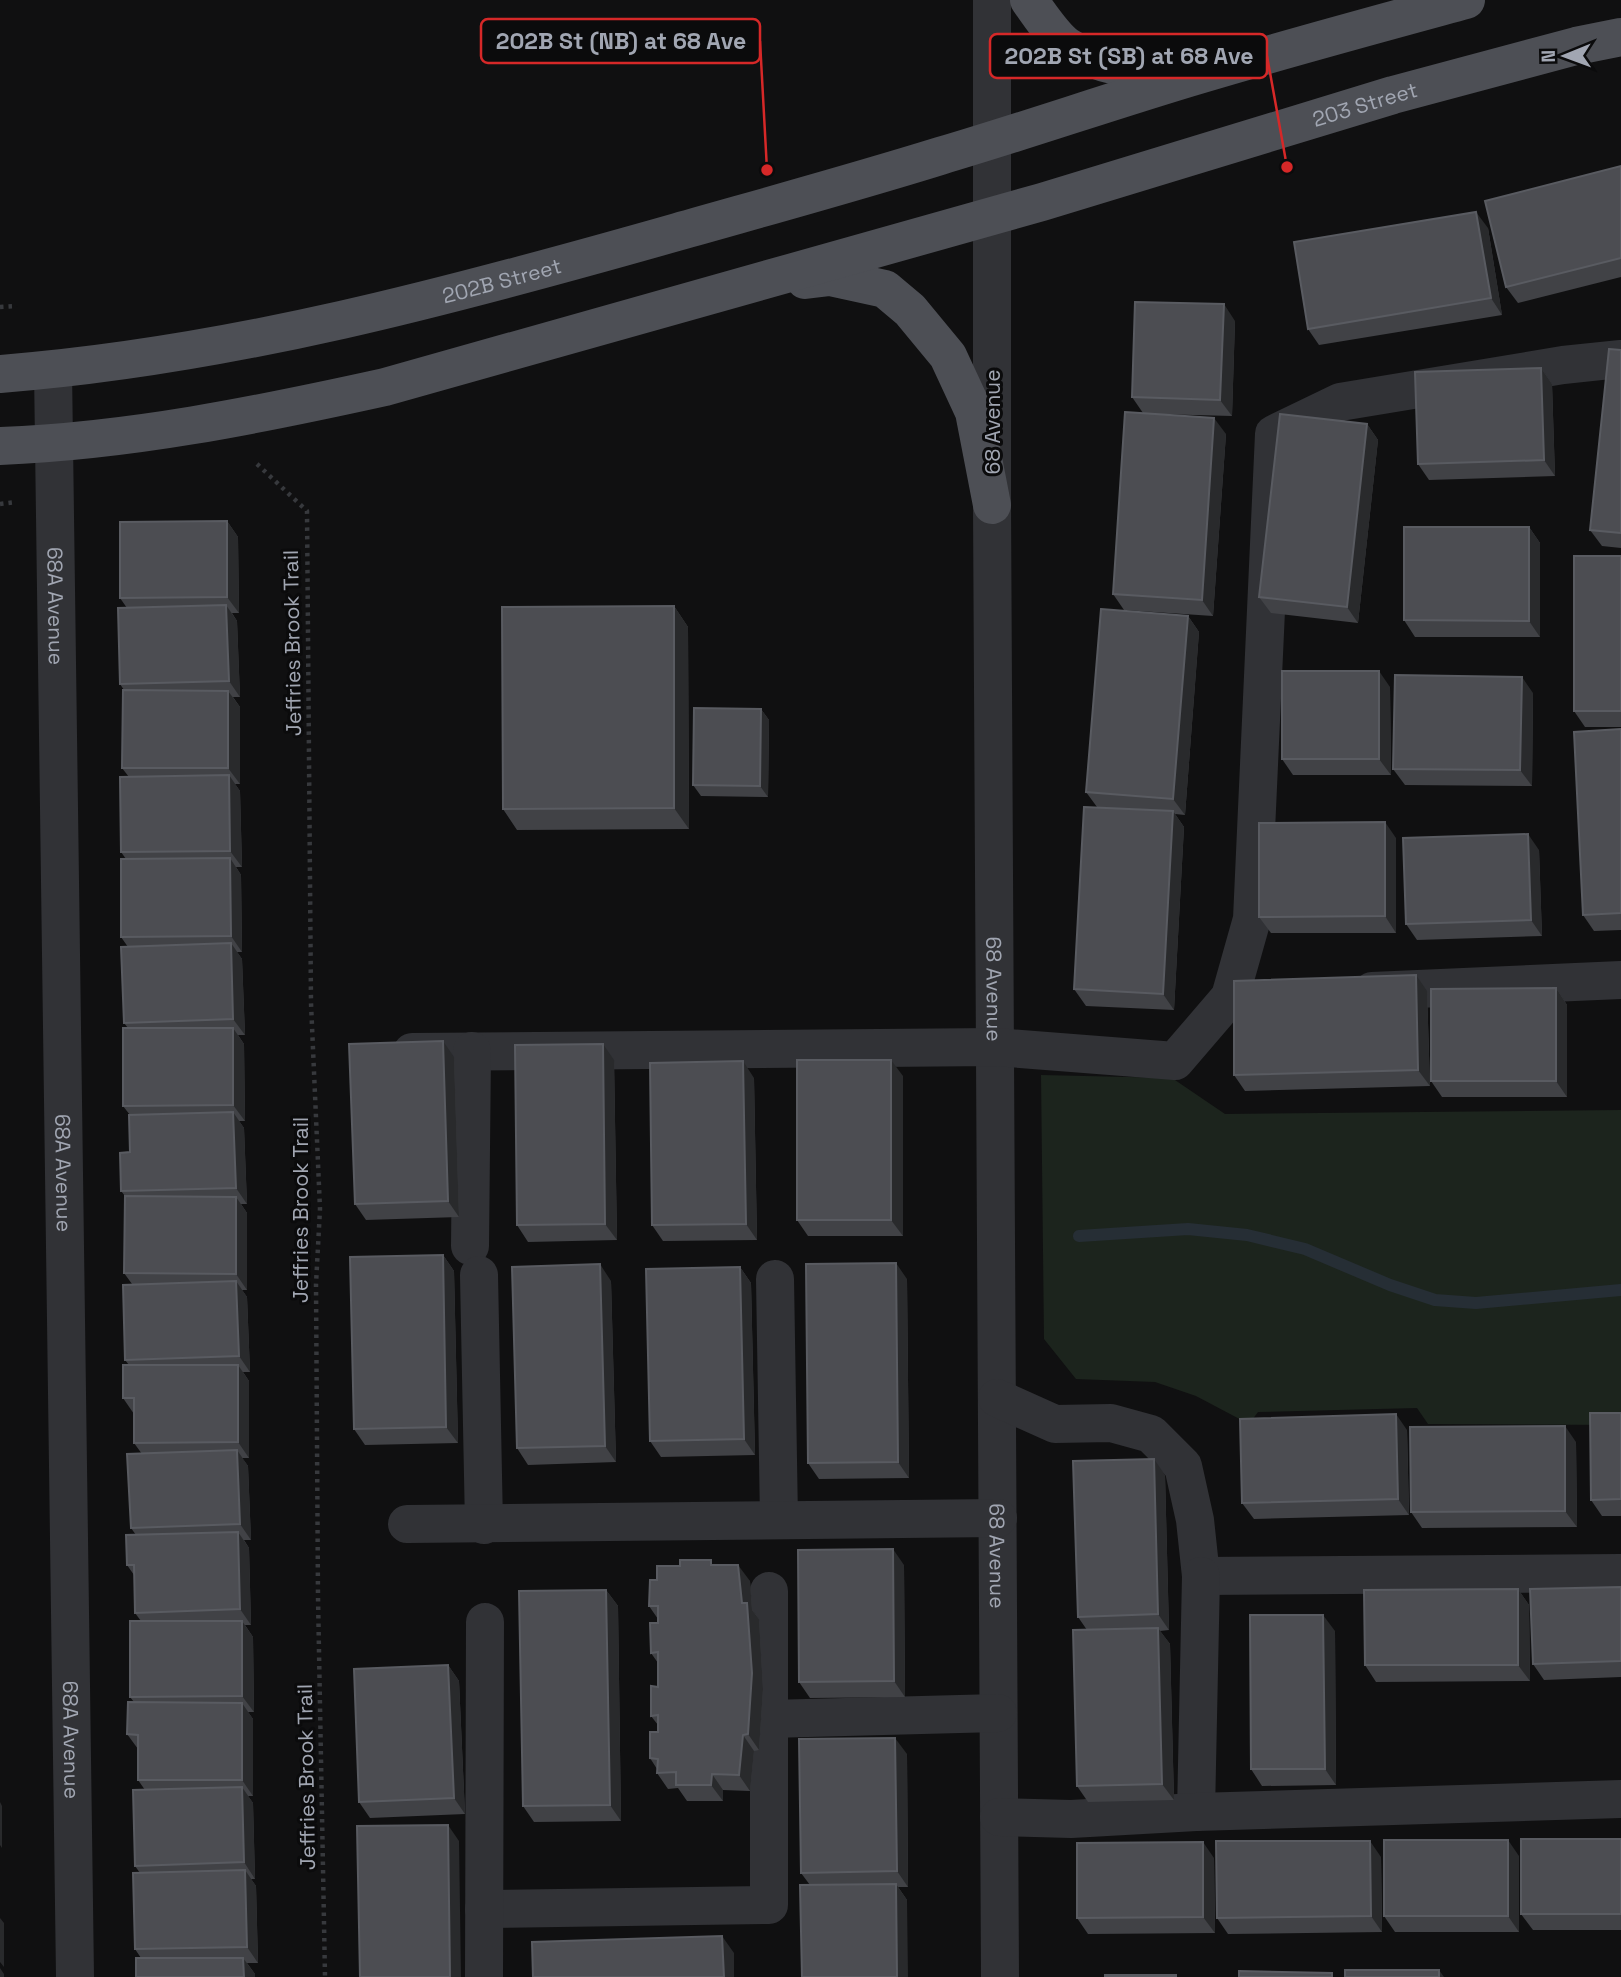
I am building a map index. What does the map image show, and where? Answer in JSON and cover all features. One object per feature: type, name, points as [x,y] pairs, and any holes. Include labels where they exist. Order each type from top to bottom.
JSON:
[{"type":"main road","points":[[1029,0],[1066,45],[1101,62],[1139,70],[1199,75]]},
{"type":"main road","points":[[992,140],[1199,75],[1466,0]]},
{"type":"main road","name":"203 Street","points":[[991,215],[1042,202],[1393,95],[1576,46],[1621,37]]},
{"type":"main road","name":"202B Street","points":[[0,374],[53,370],[156,356],[269,337],[366,316],[558,266],[992,140]]},
{"type":"main road","points":[[0,446],[54,444],[236,418],[385,387],[991,215]]},
{"type":"main road","points":[[744,286],[830,278],[885,289],[910,310],[948,356],[974,412],[992,505]]},
{"type":"street","name":"68 Avenue","points":[[992,0],[1000,1977]]},
{"type":"street","points":[[412,1052],[995,1047],[1175,1061],[1230,997],[1252,919],[1274,434],[1340,402],[1563,365],[1621,359]]},
{"type":"street","name":"68A Avenue","points":[[53,370],[75,1977]]},
{"type":"street","points":[[1342,992],[1621,980]]},
{"type":"street","points":[[1230,997],[1272,995]]},
{"type":"street","points":[[472,1051],[475,1260],[484,1525]]},
{"type":"street","points":[[775,1279],[779,1520]]},
{"type":"street","points":[[997,1398],[1055,1424],[1111,1423],[1150,1434],[1183,1465],[1195,1521],[1201,1576],[1196,1812]]},
{"type":"street","points":[[407,1524],[998,1518]]},
{"type":"street","points":[[1201,1576],[1621,1573]]},
{"type":"street","points":[[484,1909],[769,1905],[769,1591]]},
{"type":"street","points":[[484,1977],[485,1622]]},
{"type":"street","points":[[769,1719],[998,1713]]},
{"type":"street","points":[[999,1817],[1071,1819],[1196,1812],[1621,1799]]},
{"type":"path","points":[[0,307],[17,306]]},
{"type":"path","name":"Jeffries Brook Trail","points":[[257,464],[307,512],[311,1003],[320,1209],[316,1325],[325,1977]]},
{"type":"path","points":[[0,504],[20,501]]},
{"type":"shaded area","points":[[1041,1075],[1172,1078],[1225,1114],[1621,1110],[1621,1425],[1428,1424],[1417,1408],[1258,1412],[1249,1424],[1196,1396],[1155,1382],[1076,1379],[1044,1339]]},
{"type":"building","points":[[1621,166],[1621,258],[1506,287],[1485,201]]},
{"type":"building","points":[[1476,212],[1491,298],[1308,329],[1294,242]]},
{"type":"building","points":[[1135,302],[1224,304],[1220,400],[1132,397]]},
{"type":"building","points":[[1609,349],[1621,350],[1621,533],[1590,530]]},
{"type":"building","points":[[1541,368],[1544,460],[1418,464],[1415,372]]},
{"type":"building","points":[[1125,412],[1214,418],[1202,600],[1113,594]]},
{"type":"building","points":[[1280,414],[1367,424],[1347,607],[1259,597]]},
{"type":"building","points":[[227,521],[227,597],[120,598],[120,522]]},
{"type":"building","points":[[1404,527],[1529,527],[1529,621],[1404,620]]},
{"type":"building","points":[[1574,556],[1621,556],[1621,711],[1574,711]]},
{"type":"building","points":[[226,605],[229,681],[120,684],[118,608]]},
{"type":"building","points":[[674,606],[674,808],[503,809],[502,607]]},
{"type":"building","points":[[1101,609],[1188,616],[1173,799],[1086,792]]},
{"type":"building","points":[[1282,671],[1379,671],[1379,759],[1282,759]]},
{"type":"building","points":[[1395,675],[1522,677],[1520,770],[1393,769]]},
{"type":"building","points":[[123,690],[228,691],[228,768],[122,768]]},
{"type":"building","points":[[694,708],[761,709],[760,786],[693,785]]},
{"type":"building","points":[[1621,729],[1621,913],[1583,915],[1574,732]]},
{"type":"building","points":[[229,775],[230,851],[121,852],[120,777]]},
{"type":"building","points":[[1084,807],[1173,811],[1163,994],[1074,989]]},
{"type":"building","points":[[1385,822],[1385,916],[1259,917],[1259,823]]},
{"type":"building","points":[[1528,834],[1531,920],[1406,924],[1403,838]]},
{"type":"building","points":[[230,858],[231,936],[121,937],[121,859]]},
{"type":"building","points":[[231,943],[233,1019],[124,1023],[121,947]]},
{"type":"building","points":[[1416,975],[1418,1070],[1234,1075],[1234,981]]},
{"type":"building","points":[[1556,988],[1556,1081],[1431,1081],[1431,989]]},
{"type":"building","points":[[123,1028],[233,1028],[233,1105],[123,1106]]},
{"type":"building","points":[[443,1041],[448,1201],[355,1204],[349,1044]]},
{"type":"building","points":[[603,1044],[605,1224],[517,1225],[515,1045]]},
{"type":"building","points":[[797,1060],[891,1060],[891,1220],[797,1220]]},
{"type":"building","points":[[743,1061],[746,1224],[652,1225],[650,1063]]},
{"type":"building","points":[[233,1112],[236,1188],[121,1191],[120,1153],[130,1152],[129,1115]]},
{"type":"building","points":[[125,1196],[236,1197],[236,1274],[124,1273]]},
{"type":"building","points":[[443,1255],[446,1427],[354,1429],[350,1257]]},
{"type":"building","points":[[896,1263],[898,1462],[808,1463],[806,1264]]},
{"type":"building","points":[[600,1264],[605,1446],[517,1448],[512,1267]]},
{"type":"building","points":[[740,1267],[744,1439],[650,1441],[646,1269]]},
{"type":"building","points":[[236,1281],[239,1356],[125,1360],[123,1285]]},
{"type":"building","points":[[123,1365],[238,1365],[238,1442],[134,1443],[134,1398],[123,1398]]},
{"type":"building","points":[[1590,1413],[1621,1413],[1621,1499],[1591,1500]]},
{"type":"building","points":[[1396,1414],[1398,1499],[1242,1503],[1240,1419]]},
{"type":"building","points":[[1565,1426],[1565,1511],[1411,1512],[1410,1427]]},
{"type":"building","points":[[237,1450],[240,1524],[131,1528],[127,1454]]},
{"type":"building","points":[[1154,1459],[1158,1614],[1078,1617],[1073,1461]]},
{"type":"building","points":[[238,1532],[240,1609],[135,1613],[134,1565],[127,1565],[126,1535]]},
{"type":"building","points":[[893,1549],[894,1681],[799,1682],[798,1550]]},
{"type":"building","points":[[680,1560],[711,1560],[711,1565],[738,1565],[742,1603],[747,1603],[752,1673],[748,1734],[743,1735],[739,1775],[712,1774],[711,1785],[676,1785],[676,1772],[657,1773],[658,1759],[650,1758],[650,1732],[658,1732],[658,1715],[651,1716],[651,1686],[658,1687],[658,1652],[651,1653],[650,1623],[658,1623],[658,1606],[649,1606],[650,1580],[657,1580],[657,1566],[680,1566]]},
{"type":"building","points":[[1621,1587],[1621,1661],[1533,1664],[1530,1589]]},
{"type":"building","points":[[1518,1589],[1518,1665],[1365,1665],[1364,1590]]},
{"type":"building","points":[[606,1590],[610,1805],[523,1806],[519,1591]]},
{"type":"building","points":[[1250,1615],[1323,1615],[1325,1769],[1251,1769]]},
{"type":"building","points":[[130,1621],[242,1621],[242,1696],[130,1697]]},
{"type":"building","points":[[1158,1628],[1162,1784],[1077,1786],[1073,1630]]},
{"type":"building","points":[[448,1665],[454,1798],[359,1802],[354,1669]]},
{"type":"building","points":[[128,1702],[242,1703],[242,1780],[138,1780],[138,1735],[127,1734]]},
{"type":"building","points":[[895,1738],[897,1871],[801,1873],[799,1739]]},
{"type":"building","points":[[242,1787],[244,1862],[135,1866],[133,1790]]},
{"type":"building","points":[[448,1825],[450,1977],[360,1977],[357,1826]]},
{"type":"building","points":[[1521,1839],[1621,1839],[1621,1914],[1521,1914]]},
{"type":"building","points":[[1384,1840],[1508,1840],[1508,1916],[1384,1916]]},
{"type":"building","points":[[1216,1841],[1370,1841],[1371,1916],[1217,1918]]},
{"type":"building","points":[[1203,1842],[1203,1917],[1077,1918],[1077,1843]]},
{"type":"building","points":[[245,1870],[247,1947],[135,1949],[133,1873]]},
{"type":"building","points":[[896,1884],[897,1977],[802,1977],[800,1885]]},
{"type":"building","points":[[722,1936],[724,1977],[533,1977],[532,1942]]},
{"type":"building","points":[[136,1958],[243,1958],[244,1977],[136,1977]]},
{"type":"building","points":[[1345,1970],[1439,1970],[1439,1977],[1345,1977]]},
{"type":"building","points":[[1239,1971],[1332,1973],[1332,1977],[1239,1977]]},
{"type":"building","points":[[1176,1975],[1176,1977],[1105,1977]]},
{"type":"waterway","points":[[1079,1236],[1188,1229],[1247,1235],[1305,1249],[1390,1285],[1435,1300],[1476,1303],[1621,1290]]},
{"type":"place","name":"202B St (SB) at 68 Ave","points":[[1287,167]]},
{"type":"place","name":"202B St (NB) at 68 Ave","points":[[767,170]]}]
